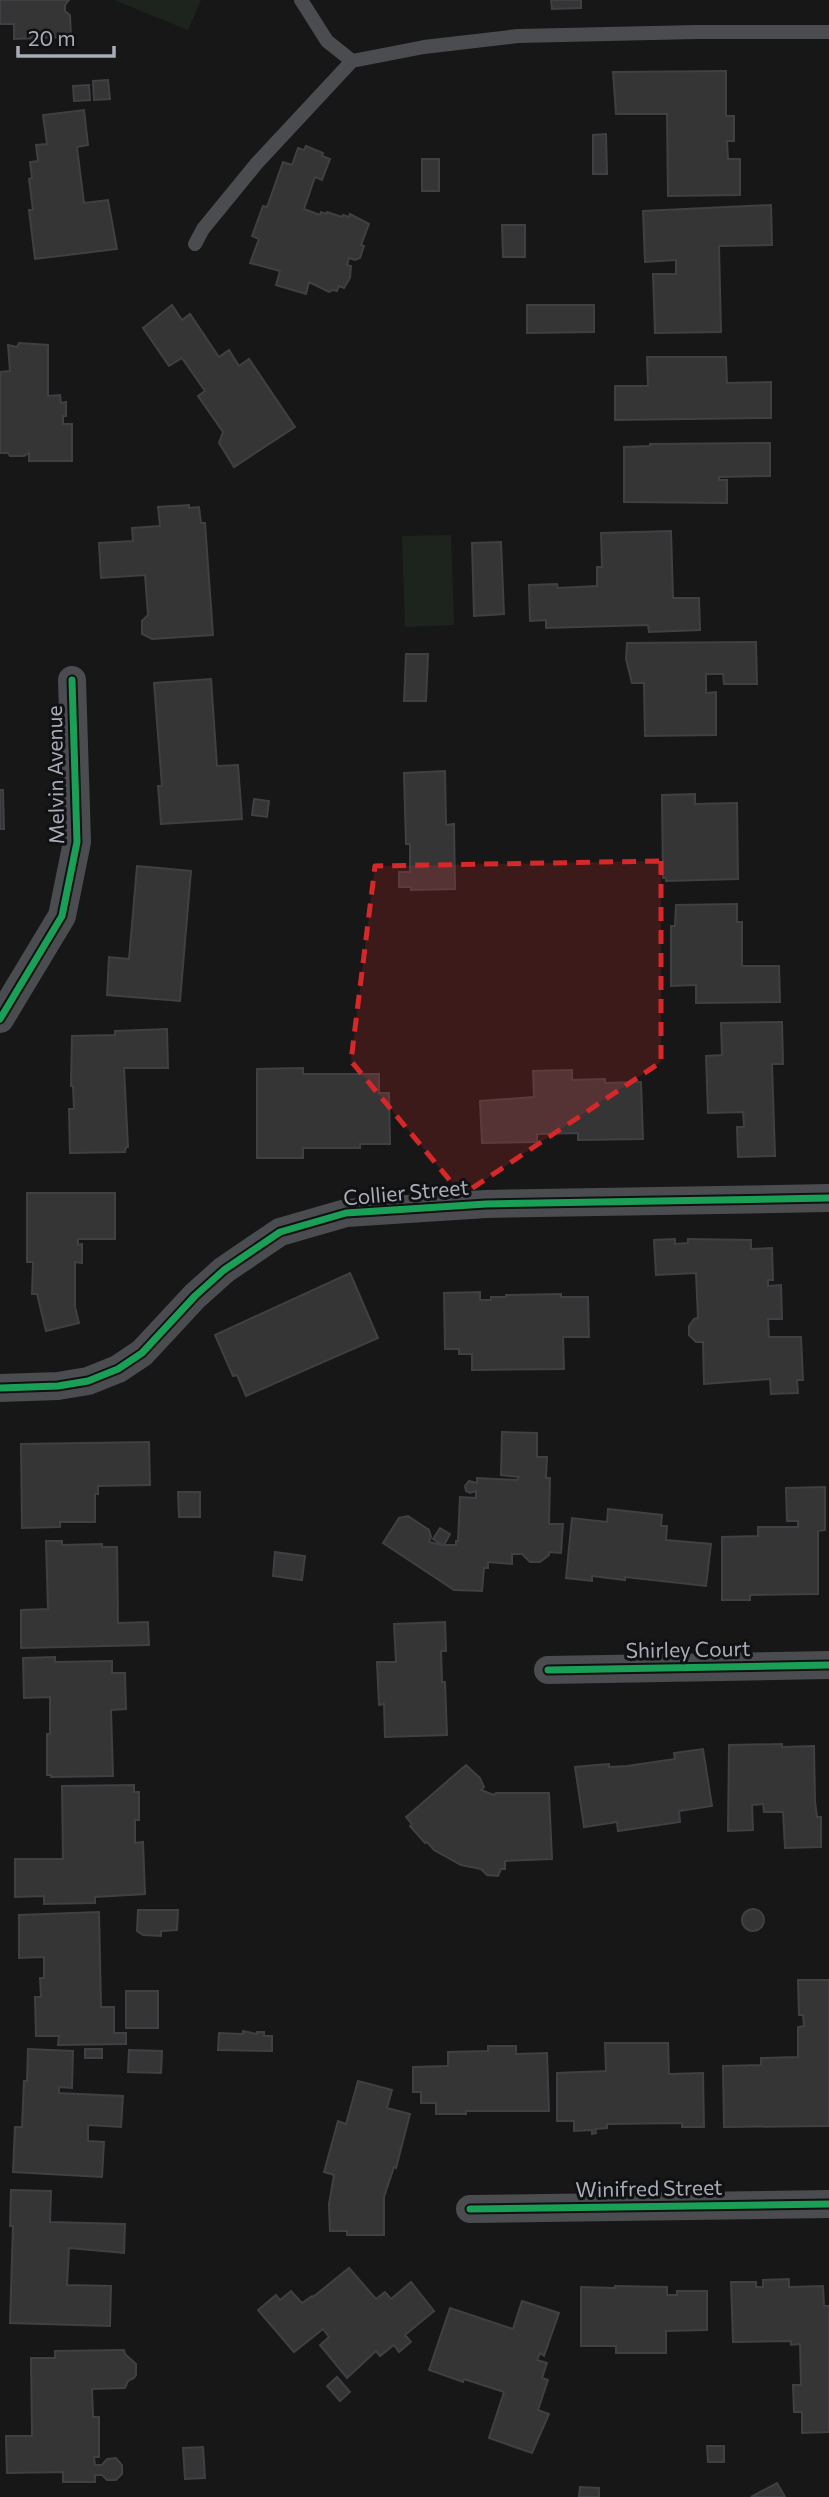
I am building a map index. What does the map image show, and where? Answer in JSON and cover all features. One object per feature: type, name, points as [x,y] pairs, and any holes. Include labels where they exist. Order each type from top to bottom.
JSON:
[{"type":"street","name":"Melvin Avenue","points":[[0,1019],[62,916],[77,842],[72,680]]},
{"type":"street","name":"Collier Street","points":[[0,1388],[88,1381],[118,1369],[142,1353],[195,1296],[224,1270],[280,1232],[346,1213],[486,1204],[829,1198]]},
{"type":"street","name":"Shirley Court","points":[[548,1670],[829,1665]]},
{"type":"street","name":"Winifred Street","points":[[470,2209],[829,2204]]},
{"type":"lane","points":[[301,0],[327,41],[352,61]]},
{"type":"lane","points":[[195,244],[203,229],[257,163],[352,61],[424,47],[518,36],[829,32]]},
{"type":"highlighted area","points":[[661,861],[661,1062],[462,1195],[351,1061],[375,866]]},
{"type":"shaded area","points":[[114,0],[201,0],[188,30]]},
{"type":"shaded area","points":[[451,535],[454,625],[405,627],[402,536]]},
{"type":"building","points":[[0,0],[69,0],[65,11],[70,15],[71,37],[14,39],[14,24],[0,24]]},
{"type":"building","points":[[551,0],[581,0],[581,8],[552,9]]},
{"type":"building","points":[[726,71],[726,116],[734,116],[734,141],[727,141],[728,159],[740,159],[740,195],[668,196],[667,114],[616,114],[613,72]]},
{"type":"building","points":[[108,80],[110,99],[94,100],[93,81]]},
{"type":"building","points":[[89,85],[90,100],[74,101],[73,86]]},
{"type":"building","points":[[84,110],[88,145],[77,147],[84,203],[108,200],[117,249],[35,259],[29,210],[33,210],[29,179],[32,178],[30,162],[38,161],[36,145],[47,144],[43,115]]},
{"type":"building","points":[[606,134],[607,174],[593,174],[593,135]]},
{"type":"building","points":[[306,146],[330,159],[322,180],[315,177],[304,209],[320,215],[321,212],[327,212],[349,217],[350,214],[369,224],[361,245],[364,246],[360,258],[349,258],[347,265],[351,266],[350,278],[344,288],[339,286],[337,291],[329,292],[309,282],[306,294],[276,285],[280,271],[250,263],[259,239],[252,236],[263,206],[267,207],[283,162],[292,165],[298,148],[304,150]]},
{"type":"building","points":[[422,159],[439,159],[439,191],[422,191]]},
{"type":"building","points":[[771,205],[772,245],[719,246],[721,332],[655,333],[653,274],[676,274],[676,260],[645,262],[643,211]]},
{"type":"building","points":[[502,225],[525,225],[525,257],[503,257]]},
{"type":"building","points":[[172,305],[182,320],[190,314],[219,357],[229,350],[239,366],[249,359],[295,427],[234,467],[219,443],[223,432],[198,396],[205,391],[182,358],[169,366],[143,328]]},
{"type":"building","points":[[527,305],[594,305],[594,332],[527,333]]},
{"type":"building","points":[[19,343],[48,345],[48,396],[60,395],[61,403],[66,402],[63,424],[72,424],[72,461],[29,461],[29,453],[24,456],[10,456],[8,453],[0,453],[0,372],[10,371],[8,345],[17,347]]},
{"type":"building","points":[[647,357],[726,357],[727,383],[771,382],[771,418],[615,420],[615,386],[648,386]]},
{"type":"building","points":[[770,443],[770,476],[719,477],[719,480],[727,480],[727,503],[624,502],[624,447],[650,444]]},
{"type":"building","points":[[189,505],[189,508],[199,507],[201,523],[205,523],[213,635],[152,639],[142,634],[142,621],[148,615],[145,575],[101,578],[99,543],[133,541],[132,528],[160,526],[158,507]]},
{"type":"building","points":[[671,531],[673,598],[699,598],[700,630],[649,632],[648,625],[546,628],[546,620],[530,621],[529,585],[557,584],[558,588],[597,586],[597,567],[602,567],[601,533]]},
{"type":"building","points":[[501,542],[504,614],[474,616],[472,543]]},
{"type":"building","points":[[756,642],[757,684],[724,684],[723,674],[706,674],[706,693],[716,692],[716,735],[645,736],[644,683],[632,683],[626,659],[627,643]]},
{"type":"building","points":[[406,654],[428,654],[426,701],[404,701]]},
{"type":"building","points":[[211,679],[217,766],[238,765],[242,819],[161,824],[158,786],[162,786],[154,683]]},
{"type":"building","points":[[445,771],[446,825],[454,824],[455,889],[411,890],[411,887],[399,887],[399,872],[410,872],[410,844],[406,844],[404,773]]},
{"type":"building","points":[[0,790],[3,790],[4,829],[0,829]]},
{"type":"building","points":[[695,794],[695,804],[737,803],[738,879],[666,881],[666,878],[663,878],[662,795]]},
{"type":"building","points":[[254,799],[269,801],[267,817],[252,815]]},
{"type":"building","points":[[137,866],[191,871],[180,1001],[107,995],[109,957],[129,959]]},
{"type":"building","points":[[737,904],[737,922],[742,922],[742,966],[779,966],[780,1002],[696,1003],[696,985],[671,986],[671,926],[675,926],[676,905]]},
{"type":"building","points":[[782,1022],[783,1064],[772,1064],[775,1156],[738,1157],[737,1127],[744,1127],[743,1112],[708,1113],[706,1056],[722,1055],[721,1023]]},
{"type":"building","points":[[167,1029],[168,1068],[124,1068],[128,1147],[125,1152],[70,1153],[69,1109],[74,1109],[71,1086],[72,1036],[115,1035],[115,1031]]},
{"type":"building","points":[[303,1068],[303,1074],[379,1074],[379,1093],[389,1093],[390,1144],[360,1144],[360,1148],[303,1148],[303,1158],[257,1158],[257,1069]]},
{"type":"building","points":[[572,1070],[572,1080],[641,1082],[643,1139],[578,1140],[578,1133],[537,1134],[537,1142],[482,1143],[480,1101],[534,1097],[533,1071]]},
{"type":"building","points":[[27,1193],[115,1193],[115,1239],[78,1239],[78,1245],[82,1244],[82,1263],[75,1262],[75,1307],[79,1323],[46,1331],[37,1294],[32,1294],[33,1262],[27,1262]]},
{"type":"building","points":[[675,1239],[675,1244],[688,1243],[688,1239],[751,1240],[751,1249],[772,1248],[773,1280],[768,1280],[768,1286],[781,1285],[782,1319],[768,1319],[769,1337],[801,1337],[803,1380],[797,1380],[798,1393],[771,1394],[770,1379],[704,1384],[703,1342],[696,1342],[689,1335],[689,1326],[698,1318],[696,1273],[656,1275],[654,1240]]},
{"type":"building","points":[[350,1273],[378,1338],[246,1396],[237,1375],[233,1376],[215,1335]]},
{"type":"building","points":[[480,1292],[480,1300],[506,1295],[561,1294],[561,1297],[588,1297],[589,1337],[563,1337],[564,1369],[472,1370],[472,1354],[459,1354],[459,1349],[445,1349],[444,1293]]},
{"type":"building","points":[[502,1432],[537,1433],[537,1457],[547,1457],[546,1478],[550,1478],[549,1524],[563,1524],[561,1553],[549,1552],[540,1562],[530,1562],[522,1554],[512,1554],[512,1564],[488,1562],[488,1568],[484,1568],[482,1591],[454,1590],[383,1543],[399,1518],[408,1516],[429,1530],[429,1542],[442,1545],[433,1539],[440,1528],[450,1534],[444,1545],[456,1545],[460,1497],[476,1498],[476,1491],[466,1491],[465,1486],[469,1481],[477,1483],[477,1478],[517,1480],[519,1477],[501,1475]]},
{"type":"building","points":[[149,1442],[150,1485],[98,1486],[98,1494],[95,1494],[95,1522],[60,1522],[60,1527],[22,1528],[21,1444]]},
{"type":"building","points":[[825,1487],[825,1530],[818,1531],[818,1594],[750,1595],[750,1600],[722,1600],[722,1537],[758,1536],[758,1527],[798,1527],[798,1521],[787,1521],[786,1488]]},
{"type":"building","points":[[178,1492],[200,1492],[200,1517],[179,1517]]},
{"type":"building","points":[[608,1509],[662,1515],[661,1526],[667,1526],[666,1540],[711,1544],[706,1586],[625,1577],[625,1580],[592,1576],[592,1581],[566,1578],[572,1518],[607,1522]]},
{"type":"building","points":[[46,1541],[62,1541],[62,1545],[102,1544],[102,1547],[117,1547],[118,1623],[148,1622],[149,1645],[21,1648],[21,1610],[48,1609]]},
{"type":"building","points":[[275,1552],[305,1556],[302,1580],[273,1576]]},
{"type":"building","points":[[445,1622],[446,1651],[441,1651],[447,1735],[385,1737],[384,1704],[379,1705],[377,1662],[396,1662],[394,1624]]},
{"type":"building","points":[[55,1657],[55,1662],[112,1661],[112,1673],[125,1673],[126,1709],[111,1710],[113,1776],[47,1775],[50,1697],[24,1698],[23,1658]]},
{"type":"building","points":[[782,1744],[782,1747],[814,1746],[815,1801],[817,1817],[821,1817],[821,1847],[785,1848],[783,1812],[764,1812],[763,1804],[752,1805],[753,1830],[728,1831],[729,1745]]},
{"type":"building","points":[[703,1749],[712,1806],[679,1811],[680,1822],[618,1831],[617,1822],[584,1827],[575,1767],[609,1764],[609,1767],[627,1766],[675,1759],[674,1753]]},
{"type":"building","points":[[466,1765],[480,1778],[484,1787],[481,1790],[494,1795],[549,1793],[552,1859],[505,1861],[505,1869],[501,1869],[498,1876],[487,1875],[481,1869],[461,1865],[425,1843],[406,1817]]},
{"type":"building","points":[[134,1785],[134,1792],[139,1792],[139,1820],[135,1820],[135,1843],[143,1842],[145,1894],[95,1897],[95,1903],[44,1904],[44,1896],[15,1897],[15,1859],[63,1859],[62,1786]]},
{"type":"building","points":[[753,1909],[761,1912],[764,1920],[761,1928],[753,1931],[745,1928],[742,1920],[745,1912]]},
{"type":"building","points":[[138,1910],[178,1910],[177,1930],[161,1931],[161,1936],[143,1935],[137,1931]]},
{"type":"building","points":[[99,1912],[101,2007],[114,2007],[114,2033],[126,2033],[126,2044],[58,2045],[59,2036],[36,2036],[35,1997],[41,1997],[40,1978],[44,1978],[44,1957],[19,1958],[19,1915]]},
{"type":"building","points":[[798,1980],[829,1980],[829,2126],[724,2127],[723,2066],[761,2065],[761,2058],[798,2057],[798,2027],[804,2026],[803,2015],[799,2015]]},
{"type":"building","points":[[126,1991],[158,1991],[158,2028],[126,2028]]},
{"type":"building","points":[[243,2031],[257,2034],[264,2032],[264,2036],[272,2036],[272,2051],[218,2050],[219,2033],[243,2034]]},
{"type":"building","points":[[605,2043],[668,2043],[669,2074],[703,2073],[704,2127],[682,2127],[682,2123],[607,2124],[607,2128],[595,2129],[596,2133],[592,2134],[592,2130],[574,2131],[574,2121],[557,2121],[557,2073],[606,2071]]},
{"type":"building","points":[[488,2046],[516,2046],[516,2054],[547,2053],[549,2111],[466,2111],[466,2114],[436,2114],[436,2103],[421,2103],[421,2092],[413,2092],[413,2067],[448,2066],[448,2052],[488,2051]]},
{"type":"building","points":[[28,2049],[73,2051],[72,2088],[59,2087],[59,2093],[123,2096],[121,2127],[88,2125],[88,2141],[104,2142],[102,2177],[13,2172],[15,2127],[22,2127]]},
{"type":"building","points":[[85,2049],[102,2049],[102,2058],[85,2058]]},
{"type":"building","points":[[129,2050],[162,2051],[161,2073],[128,2072]]},
{"type":"building","points":[[358,2081],[392,2090],[387,2108],[410,2114],[396,2168],[394,2167],[384,2197],[384,2235],[347,2235],[347,2231],[330,2231],[329,2204],[334,2175],[324,2172],[338,2121],[346,2124]]},
{"type":"building","points":[[11,2190],[51,2191],[50,2222],[125,2224],[124,2253],[69,2248],[67,2285],[111,2286],[110,2326],[10,2323],[13,2226],[10,2226]]},
{"type":"building","points":[[349,2268],[376,2299],[385,2292],[391,2299],[411,2282],[434,2311],[405,2335],[411,2342],[399,2352],[394,2345],[380,2356],[376,2351],[347,2378],[320,2345],[329,2337],[323,2329],[294,2352],[258,2310],[276,2295],[280,2300],[291,2291],[302,2303]]},
{"type":"building","points":[[789,2279],[789,2287],[823,2286],[824,2306],[829,2306],[829,2432],[802,2433],[802,2412],[794,2412],[793,2385],[801,2385],[800,2344],[791,2345],[791,2341],[733,2342],[731,2282],[756,2282],[756,2287],[763,2287],[763,2280]]},
{"type":"building","points":[[581,2287],[667,2287],[667,2295],[677,2295],[677,2291],[707,2291],[707,2330],[666,2331],[666,2353],[616,2353],[616,2346],[581,2346]]},
{"type":"building","points":[[522,2301],[559,2313],[544,2356],[540,2353],[537,2360],[547,2363],[542,2378],[548,2380],[538,2410],[549,2414],[532,2453],[489,2438],[504,2392],[429,2370],[450,2308],[513,2329]]},
{"type":"building","points":[[124,2350],[136,2364],[134,2378],[128,2381],[125,2388],[92,2389],[93,2417],[99,2417],[99,2457],[94,2457],[95,2465],[102,2465],[107,2459],[116,2458],[122,2465],[122,2474],[116,2480],[95,2475],[95,2482],[63,2482],[63,2472],[7,2473],[6,2436],[32,2436],[31,2358],[55,2358],[55,2351]]},
{"type":"building","points":[[337,2377],[350,2392],[340,2401],[327,2386]]},
{"type":"building","points":[[707,2446],[724,2446],[724,2462],[708,2462]]},
{"type":"building","points":[[203,2447],[205,2478],[185,2479],[183,2448]]},
{"type":"building","points":[[777,2483],[785,2497],[751,2497]]},
{"type":"building","points":[[580,2487],[599,2488],[599,2497],[579,2497]]},
{"type":"cycle path","points":[[0,1019],[62,916],[77,842],[72,680]]},
{"type":"cycle path","points":[[0,1388],[58,1386],[88,1381],[118,1369],[142,1353],[195,1296],[224,1270],[280,1232],[346,1213],[486,1204],[829,1198]]},
{"type":"cycle path","points":[[548,1670],[829,1665]]},
{"type":"cycle path","points":[[470,2209],[829,2204]]}]
